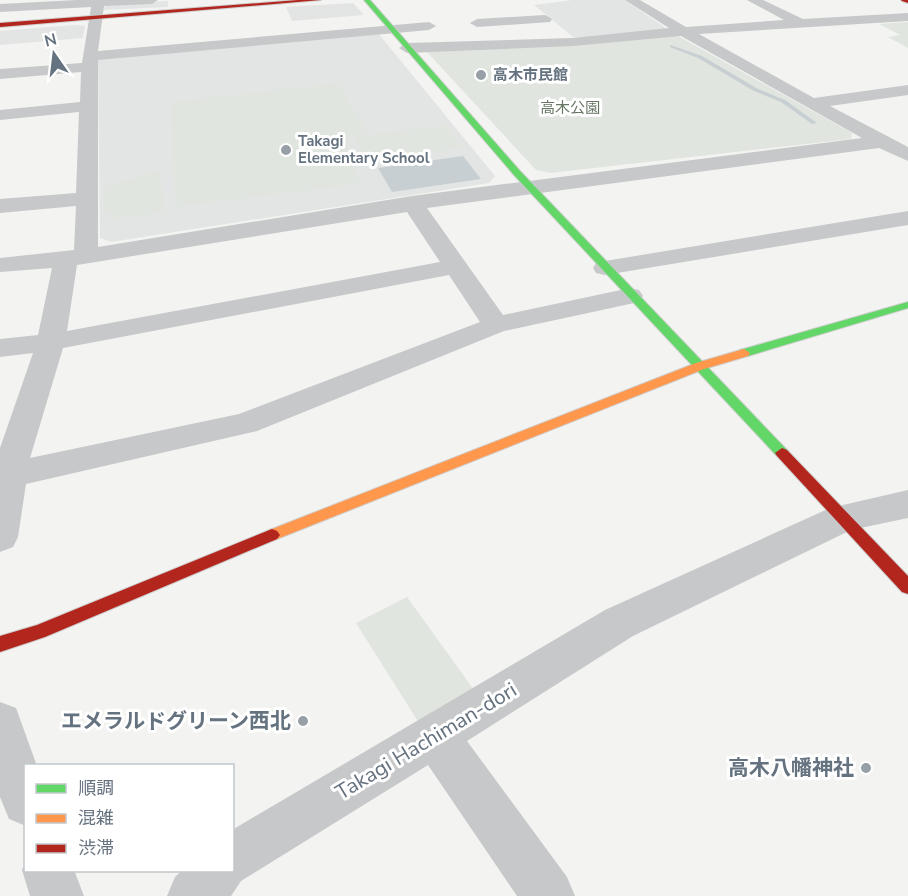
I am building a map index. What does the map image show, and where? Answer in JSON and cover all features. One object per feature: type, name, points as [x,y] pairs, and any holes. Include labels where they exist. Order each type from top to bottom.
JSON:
[{"type":"street","points":[[0,8],[152,0]]},
{"type":"street","points":[[0,25],[318,0]]},
{"type":"street","points":[[368,0],[407,48],[530,187],[630,296],[700,366],[908,587]]},
{"type":"street","points":[[631,0],[680,32],[908,155]]},
{"type":"street","points":[[753,0],[803,25]]},
{"type":"street","points":[[0,537],[8,465],[51,342],[76,257],[86,199],[89,61],[94,18],[99,2]]},
{"type":"street","points":[[527,2],[573,42]]},
{"type":"street","points":[[407,48],[573,42],[680,32],[908,17]]},
{"type":"street","points":[[463,24],[545,19]]},
{"type":"street","points":[[0,74],[89,61],[390,27],[439,25]]},
{"type":"street","points":[[812,103],[908,90]]},
{"type":"street","points":[[0,115],[88,106]]},
{"type":"street","points":[[0,265],[76,257],[530,187],[885,141]]},
{"type":"street","points":[[0,206],[86,199]]},
{"type":"street","points":[[412,204],[496,325]]},
{"type":"street","points":[[605,268],[908,219]]},
{"type":"street","points":[[0,348],[51,342],[454,267]]},
{"type":"street","points":[[8,465],[246,423],[496,325],[630,296]]},
{"type":"street","points":[[0,644],[39,632],[334,509],[700,366],[908,305]]},
{"type":"street","name":"Takagi Hachiman-dori","points":[[234,858],[619,623],[843,518],[908,504]]},
{"type":"street","points":[[0,724],[24,796]]},
{"type":"street","points":[[435,736],[548,896]]},
{"type":"street","points":[[49,872],[57,896]]},
{"type":"street","points":[[194,896],[218,872]]},
{"type":"shaded area","points":[[572,0],[625,0],[667,29],[585,39],[573,37],[534,5]]},
{"type":"shaded area","points":[[168,1],[168,7],[103,10],[106,5]]},
{"type":"shaded area","points":[[353,3],[364,15],[292,21],[286,7]]},
{"type":"shaded area","points":[[85,26],[83,38],[0,45],[0,31]]},
{"type":"shaded area","name":"Takagi Elementary School","points":[[378,33],[495,176],[489,183],[111,242],[100,238],[98,59]]},
{"type":"shaded area","points":[[463,156],[481,179],[392,192],[378,168]]},
{"type":"green space","points":[[908,22],[908,48],[888,37],[900,35],[879,24]]},
{"type":"green space","name":"高木公園","points":[[678,36],[852,133],[851,139],[550,173],[536,170],[427,52]]},
{"type":"green space","points":[[338,83],[368,133],[348,136],[357,155],[372,157],[377,164],[353,167],[360,184],[175,207],[171,102]]},
{"type":"green space","points":[[446,125],[464,148],[381,159],[379,155],[362,153],[353,137]]},
{"type":"green space","points":[[160,170],[165,212],[112,219],[112,213],[105,214],[105,187]]},
{"type":"green space","points":[[407,597],[474,690],[419,723],[356,623]]},
{"type":"waterway","points":[[672,46],[700,57],[756,90],[783,101],[814,123]]},
{"type":"traffic: fast","points":[[367,0],[517,173],[782,453]]},
{"type":"traffic: fast","points":[[744,353],[908,305]]},
{"type":"traffic: slow","points":[[272,535],[700,366],[744,353]]},
{"type":"traffic: jam","points":[[0,25],[318,0]]},
{"type":"traffic: jam","points":[[904,0],[908,1]]},
{"type":"traffic: jam","points":[[782,453],[908,587]]},
{"type":"traffic: jam","points":[[0,644],[39,632],[272,535]]},
{"type":"place","name":"高木市民館","points":[[481,75]]},
{"type":"place","name":"Takagi Elementary School","points":[[286,150]]},
{"type":"place","name":"エメラルドグリーン西北","points":[[303,721]]},
{"type":"place","name":"高木八幡神社","points":[[866,768]]}]
